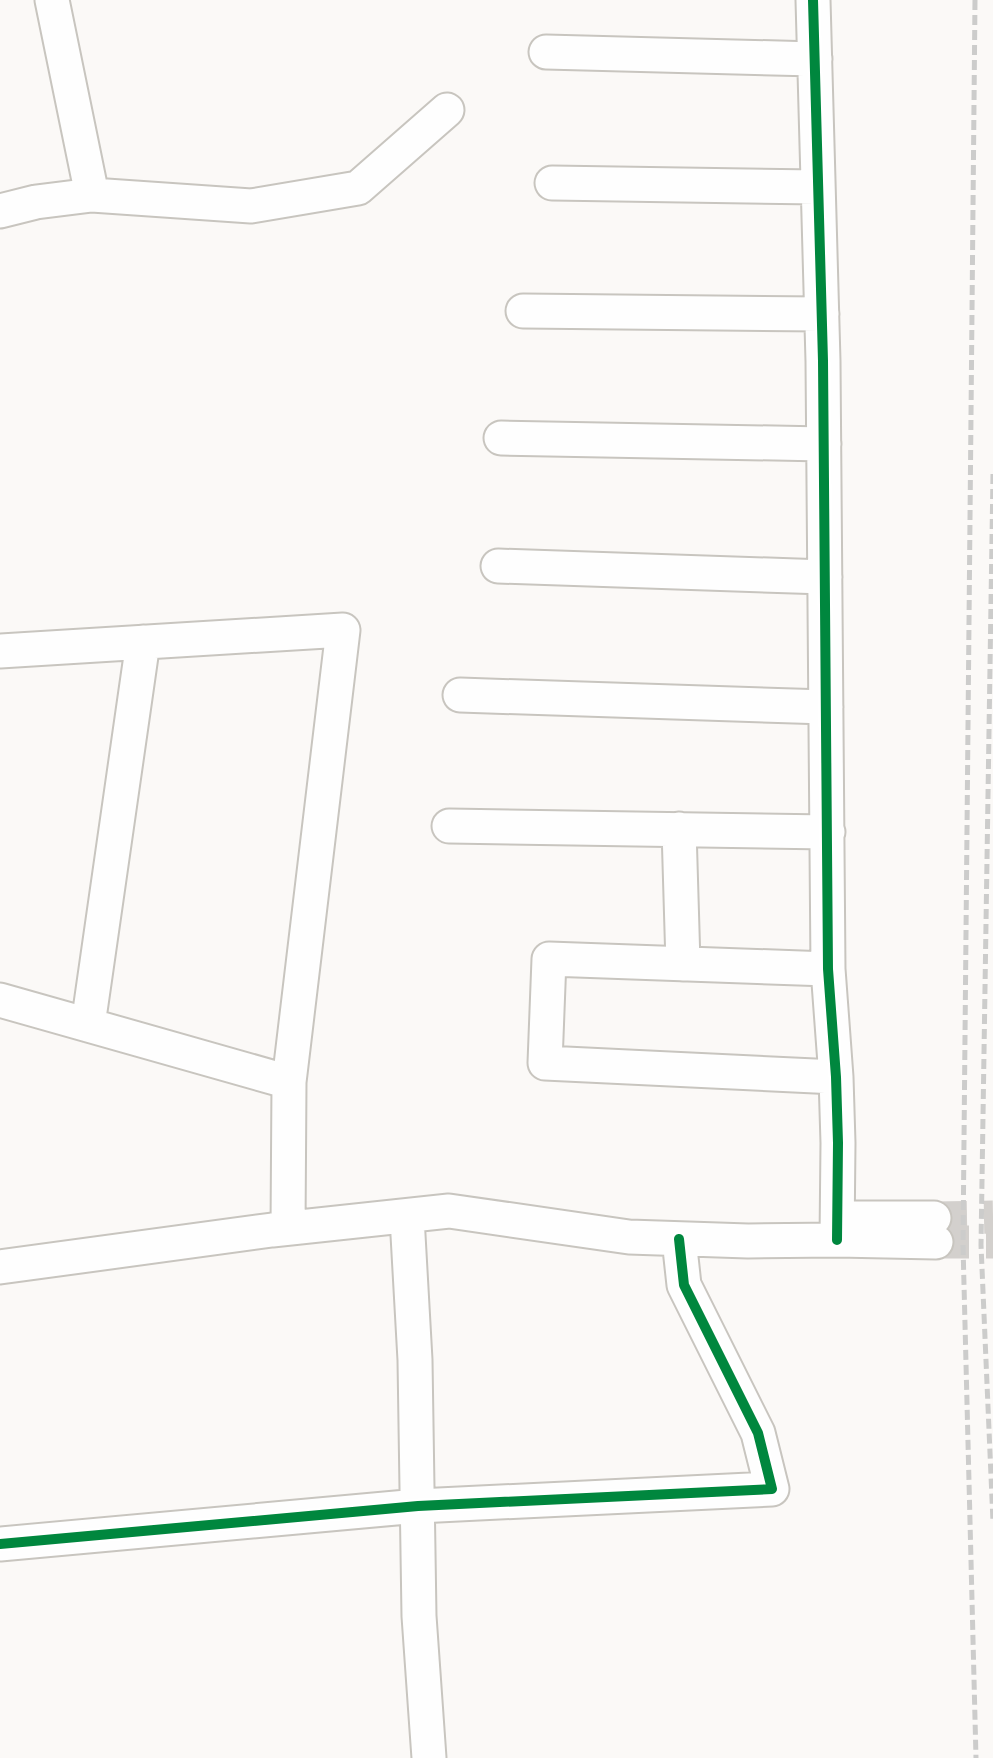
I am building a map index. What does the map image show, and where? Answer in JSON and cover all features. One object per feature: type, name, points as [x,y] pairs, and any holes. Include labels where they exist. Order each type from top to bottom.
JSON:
[{"type":"street","points":[[52,0],[92,194]]},
{"type":"street","points":[[813,0],[822,314],[828,969],[836,1082],[837,1229]]},
{"type":"street","points":[[546,52],[815,59]]},
{"type":"street","points":[[0,211],[36,202],[92,194],[251,206],[358,188],[447,110]]},
{"type":"street","points":[[552,183],[818,187]]},
{"type":"street","points":[[523,311],[822,314]]},
{"type":"street","points":[[500,438],[824,444]]},
{"type":"street","points":[[498,566],[825,577]]},
{"type":"street","points":[[0,651],[343,630],[289,1082],[288,1228]]},
{"type":"street","points":[[88,1025],[144,642]]},
{"type":"street","points":[[460,695],[826,707]]},
{"type":"street","points":[[449,826],[828,832]]},
{"type":"street","points":[[679,829],[683,964]]},
{"type":"street","points":[[828,969],[549,959],[545,1063],[836,1082]]},
{"type":"street","points":[[0,1000],[289,1082]]},
{"type":"street","points":[[0,1267],[288,1228],[449,1211],[629,1237],[679,1239],[748,1241],[837,1229],[935,1230]]},
{"type":"street","points":[[407,1217],[415,1360],[419,1616],[429,1758]]},
{"type":"street","points":[[0,1544],[418,1506],[772,1489],[758,1433],[684,1285],[679,1239]]},
{"type":"tunnel","points":[[934,1218],[993,1217]]},
{"type":"tunnel","points":[[936,1242],[993,1242]]},
{"type":"railway","points":[[975,0],[963,1245],[976,1758]]},
{"type":"railway","points":[[993,474],[981,1245],[993,1522]]},
{"type":"cycle path","points":[[813,0],[823,361],[828,969],[836,1077],[837,1240]]},
{"type":"cycle path","points":[[0,1544],[418,1506],[772,1489],[758,1433],[684,1285],[679,1239]]}]
